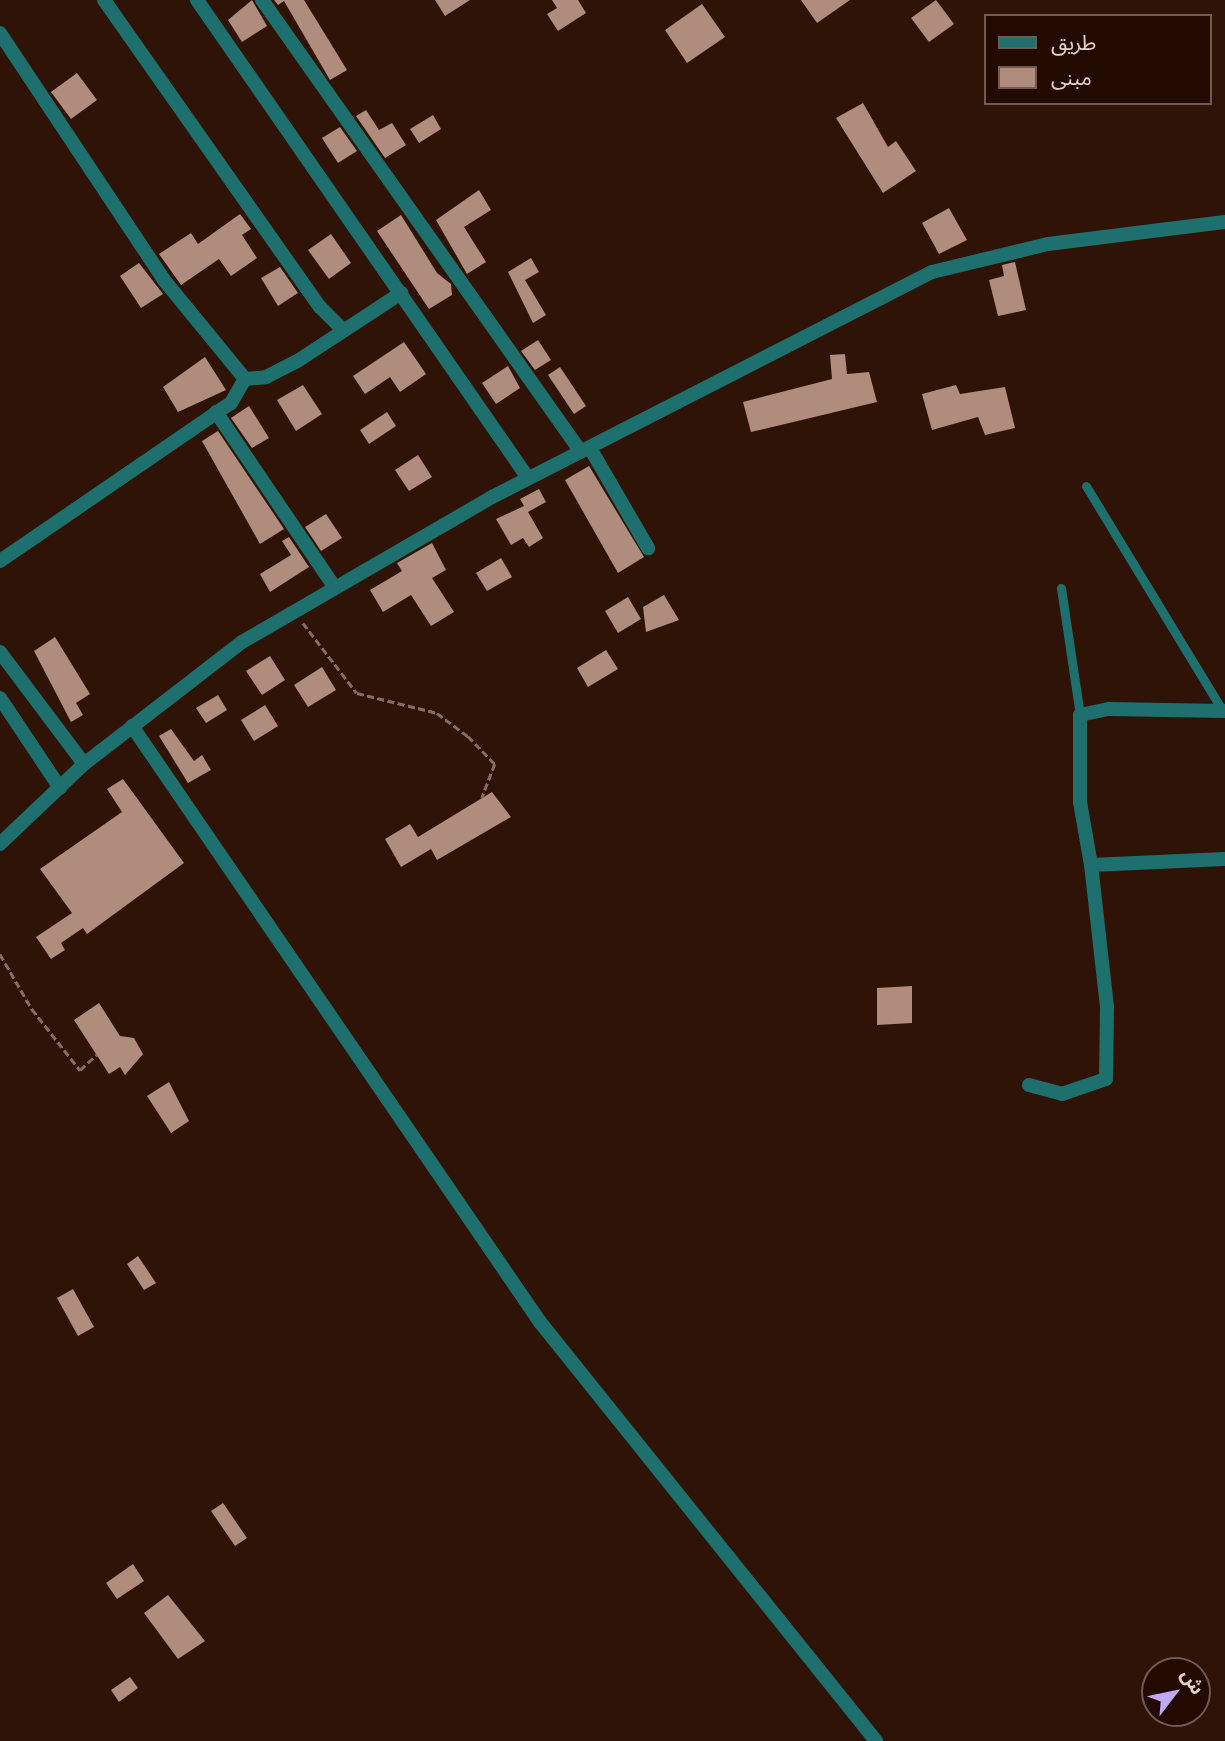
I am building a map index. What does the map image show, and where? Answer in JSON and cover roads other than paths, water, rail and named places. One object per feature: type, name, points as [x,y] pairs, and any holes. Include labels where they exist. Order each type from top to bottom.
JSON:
[{"type":"street","points":[[104,0],[320,307],[342,329]]},
{"type":"street","points":[[197,0],[528,478]]},
{"type":"street","points":[[262,0],[585,450],[648,548]]},
{"type":"street","points":[[0,33],[156,269],[245,379]]},
{"type":"street","points":[[0,844],[84,764],[242,642],[528,478],[932,272],[1101,234],[1225,222]]},
{"type":"street","points":[[0,561],[216,412],[245,379],[266,377],[401,293]]},
{"type":"street","points":[[216,412],[335,588]]},
{"type":"street","points":[[0,652],[84,764]]},
{"type":"street","points":[[0,698],[60,788]]},
{"type":"street","points":[[1029,1085],[1062,1094],[1106,1079],[1107,1007],[1091,865],[1080,802],[1080,715],[1110,709],[1224,715]]},
{"type":"street","points":[[132,726],[540,1322],[876,1741]]},
{"type":"street","points":[[1091,865],[1225,859]]},
{"type":"lane","points":[[1086,485],[1224,715]]},
{"type":"lane","points":[[1060,588],[1080,715]]}]
